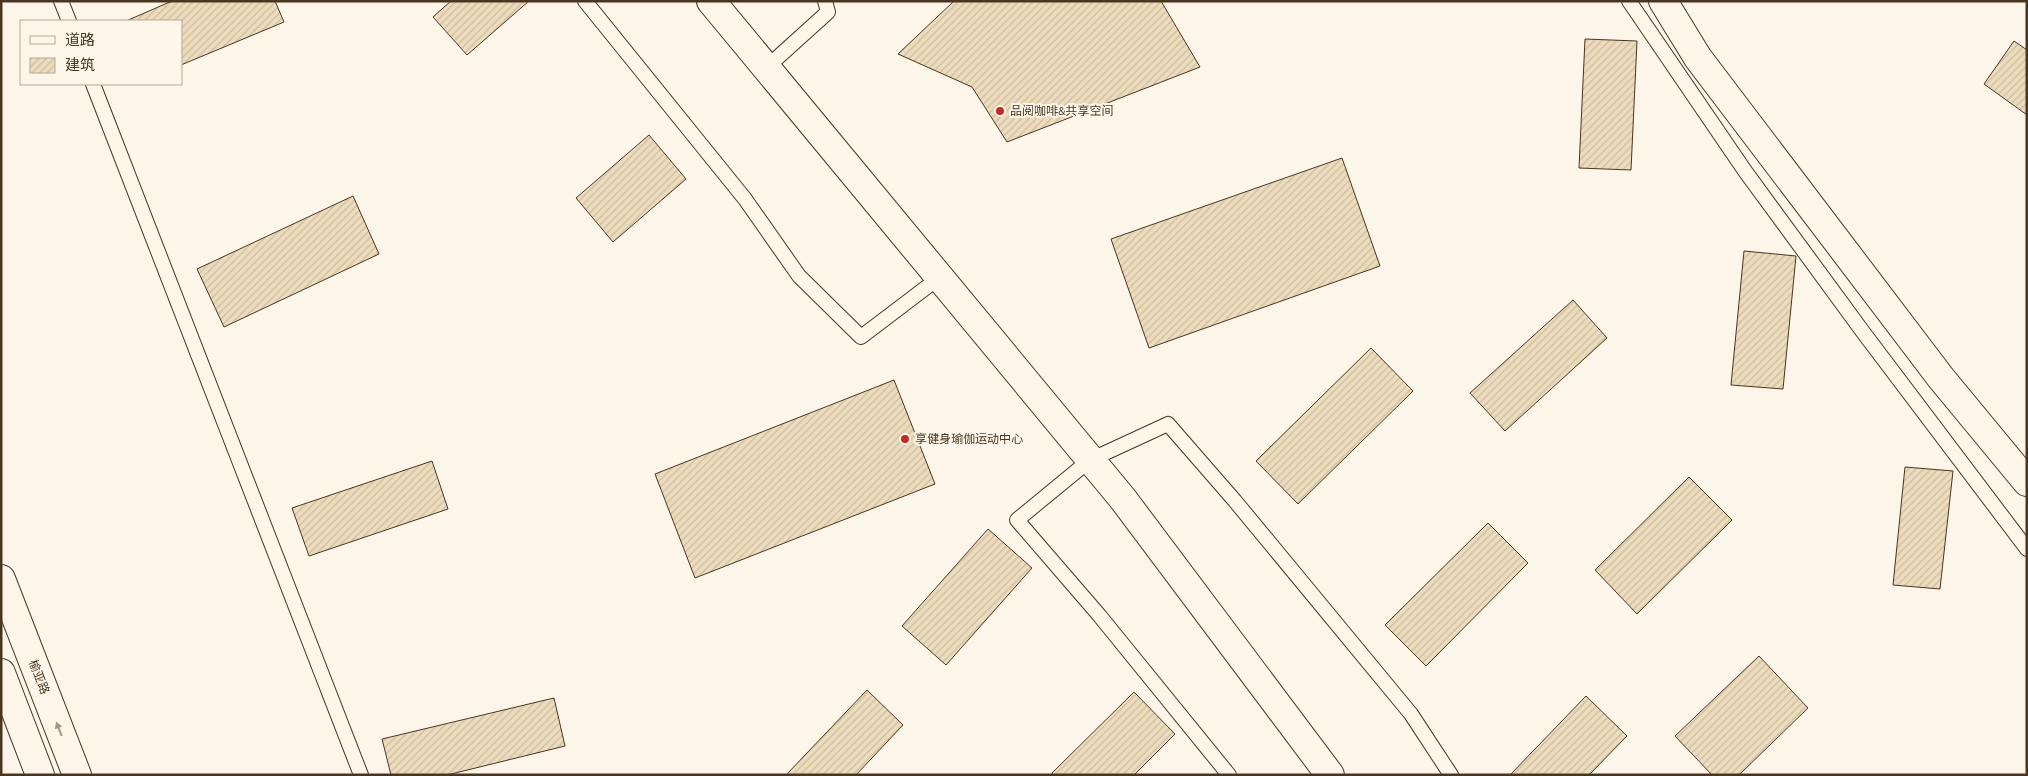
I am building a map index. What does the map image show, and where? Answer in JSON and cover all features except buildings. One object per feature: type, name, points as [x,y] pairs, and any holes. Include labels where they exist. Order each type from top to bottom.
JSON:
[{"type":"main road","points":[[711,1],[1123,499],[1330,775]]},
{"type":"main road","points":[[1663,1],[1704,66],[1941,378],[2027,482]]},
{"type":"main road","name":"榆亚路","points":[[1,579],[77,775]]},
{"type":"main road","points":[[2,676],[40,775]]},
{"type":"lane","points":[[61,1],[69,20]]},
{"type":"lane","points":[[585,1],[744,199],[799,276],[861,338],[940,277]]},
{"type":"lane","points":[[766,68],[828,12],[825,1]]},
{"type":"lane","points":[[1629,1],[1745,171],[1863,332],[2027,549]]},
{"type":"lane","points":[[93,85],[361,775]]},
{"type":"lane","points":[[1229,775],[1099,615],[1016,520],[1090,460],[1168,424],[1235,501],[1411,714],[1451,775]]},
{"type":"place","name":"品阅咖啡&共享空间","points":[[1000,111]]},
{"type":"place","name":"享健身瑜伽运动中心","points":[[905,439]]}]
